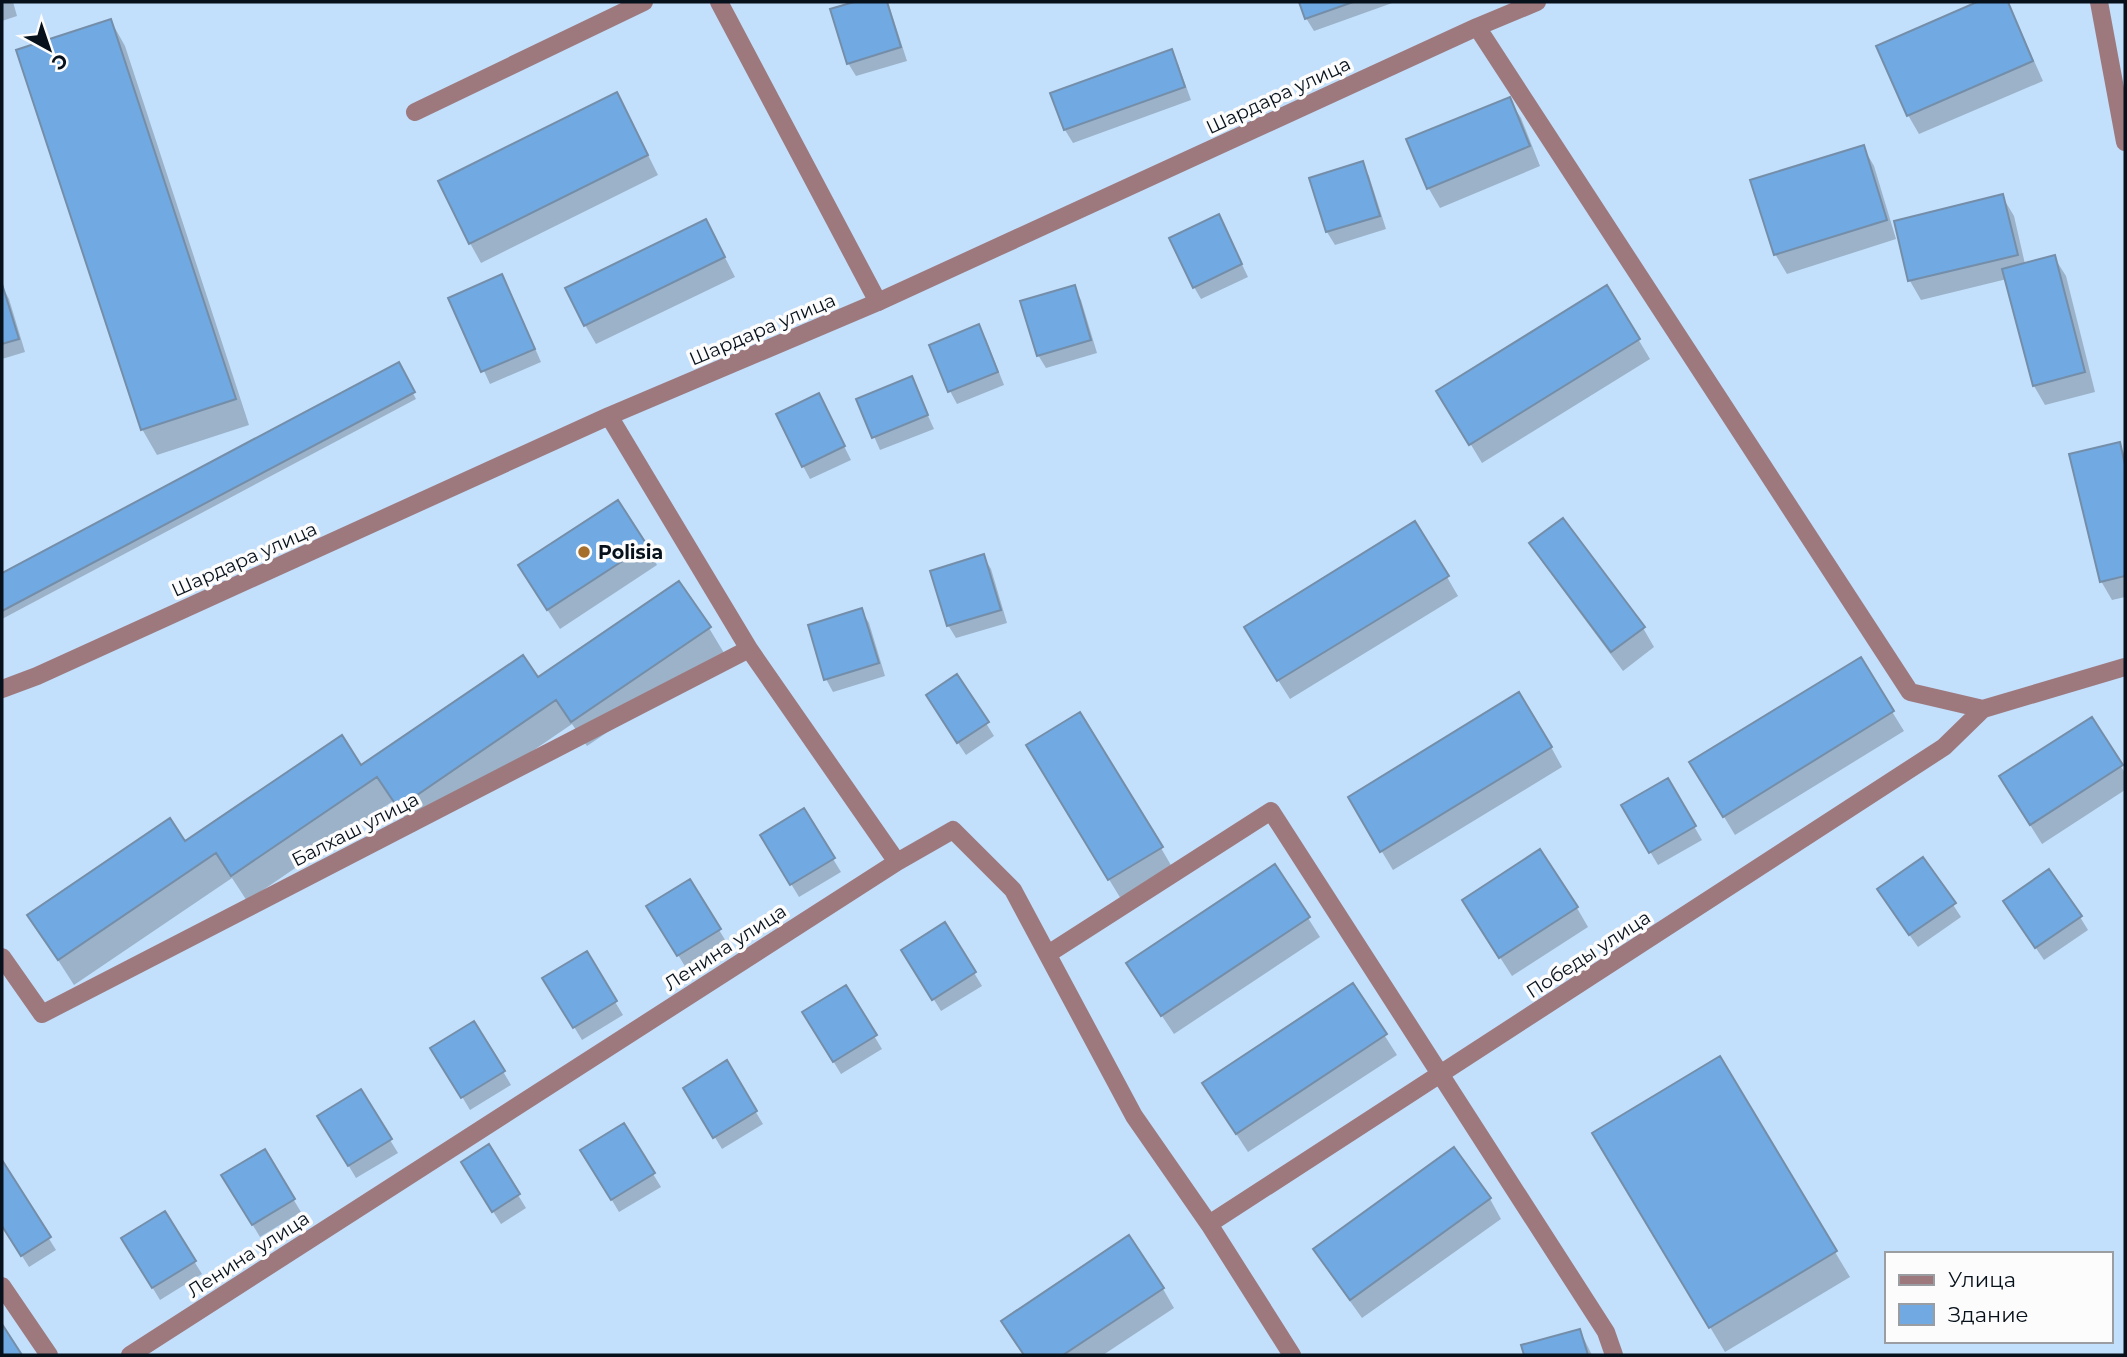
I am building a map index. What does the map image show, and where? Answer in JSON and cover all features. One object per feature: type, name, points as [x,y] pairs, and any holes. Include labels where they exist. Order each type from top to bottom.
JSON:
[{"type":"street","points":[[415,112],[644,2]]},
{"type":"street","points":[[719,2],[878,302]]},
{"type":"street","name":"Шардара улица","points":[[2,689],[37,676],[609,416],[878,302],[1476,27],[1537,2]]},
{"type":"street","points":[[2099,2],[2125,142]]},
{"type":"street","points":[[1476,27],[1910,692],[1983,709],[2125,667]]},
{"type":"street","points":[[609,416],[748,649],[897,862]]},
{"type":"street","name":"Балхаш улица","points":[[2,957],[42,1014],[748,649]]},
{"type":"street","name":"Победы улица","points":[[1209,1224],[1944,747],[1983,709]]},
{"type":"street","points":[[1292,1355],[1209,1224],[1134,1116],[1048,954],[1271,811],[1606,1332],[1614,1355]]},
{"type":"street","name":"Ленина улица","points":[[130,1355],[897,862],[953,830],[1013,890],[1048,954]]},
{"type":"street","points":[[2,1286],[49,1355]]},
{"type":"building","points":[[854,2],[887,2],[901,47],[847,64],[830,9]]},
{"type":"building","points":[[1299,2],[1353,2],[1305,19]]},
{"type":"building","points":[[1977,2],[2008,2],[2033,61],[1907,116],[1876,46]]},
{"type":"building","points":[[111,19],[236,399],[141,430],[16,50]]},
{"type":"building","points":[[1172,49],[1185,87],[1064,130],[1050,93]]},
{"type":"building","points":[[617,92],[648,155],[469,244],[438,181]]},
{"type":"building","points":[[1510,97],[1530,146],[1427,189],[1406,139]]},
{"type":"building","points":[[1864,145],[1887,220],[1774,255],[1750,180]]},
{"type":"building","points":[[1363,161],[1380,216],[1326,232],[1309,178]]},
{"type":"building","points":[[2003,194],[2018,255],[1908,281],[1894,221]]},
{"type":"building","points":[[1219,214],[1242,264],[1193,288],[1169,238]]},
{"type":"building","points":[[706,219],[725,257],[584,326],[565,288]]},
{"type":"building","points":[[2055,255],[2085,372],[2033,386],[2002,269]]},
{"type":"building","points":[[502,274],[535,349],[481,372],[448,298]]},
{"type":"building","points":[[2,284],[19,339],[2,344]]},
{"type":"building","points":[[1075,285],[1091,340],[1037,356],[1020,301]]},
{"type":"building","points":[[1607,285],[1640,339],[1469,445],[1436,391]]},
{"type":"building","points":[[979,324],[998,372],[948,392],[929,345]]},
{"type":"building","points":[[399,362],[415,392],[2,611],[2,573]]},
{"type":"building","points":[[912,376],[928,415],[872,438],[856,399]]},
{"type":"building","points":[[819,393],[845,446],[802,467],[776,414]]},
{"type":"building","points":[[2120,442],[2125,465],[2125,576],[2100,582],[2069,454]]},
{"type":"building","points":[[618,500],[647,545],[547,610],[518,565]]},
{"type":"building","points":[[1563,518],[1645,627],[1611,652],[1529,543]]},
{"type":"building","points":[[1415,521],[1449,576],[1277,681],[1244,627]]},
{"type":"building","points":[[984,554],[1001,610],[947,626],[930,571]]},
{"type":"building","points":[[679,581],[711,627],[571,722],[556,700],[398,808],[377,777],[231,876],[216,853],[58,960],[27,915],[170,818],[185,841],[342,735],[361,765],[523,655],[538,677]]},
{"type":"building","points":[[862,608],[879,663],[824,680],[808,625]]},
{"type":"building","points":[[1861,657],[1894,711],[1723,817],[1689,762]]},
{"type":"building","points":[[957,674],[989,722],[957,743],[926,695]]},
{"type":"building","points":[[1519,692],[1552,747],[1380,852],[1348,797]]},
{"type":"building","points":[[1080,712],[1163,847],[1108,880],[1026,745]]},
{"type":"building","points":[[2092,717],[2123,765],[2030,825],[1999,776]]},
{"type":"building","points":[[1668,778],[1696,826],[1649,853],[1621,805]]},
{"type":"building","points":[[804,808],[835,858],[790,885],[760,835]]},
{"type":"building","points":[[1540,849],[1578,907],[1499,958],[1462,900]]},
{"type":"building","points":[[1923,857],[1956,903],[1909,935],[1877,889]]},
{"type":"building","points":[[1275,864],[1310,917],[1161,1016],[1126,963]]},
{"type":"building","points":[[2049,869],[2082,916],[2035,948],[2003,901]]},
{"type":"building","points":[[690,879],[721,929],[677,956],[646,906]]},
{"type":"building","points":[[945,922],[976,972],[932,1000],[901,950]]},
{"type":"building","points":[[587,951],[617,1001],[573,1028],[542,978]]},
{"type":"building","points":[[1353,983],[1387,1034],[1236,1134],[1202,1083]]},
{"type":"building","points":[[846,985],[877,1035],[833,1062],[802,1012]]},
{"type":"building","points":[[474,1021],[505,1071],[461,1098],[430,1048]]},
{"type":"building","points":[[1720,1056],[1837,1251],[1709,1328],[1592,1133]]},
{"type":"building","points":[[727,1060],[757,1111],[713,1138],[683,1088]]},
{"type":"building","points":[[361,1089],[392,1139],[348,1166],[317,1116]]},
{"type":"building","points":[[624,1123],[655,1173],[611,1200],[580,1150]]},
{"type":"building","points":[[489,1144],[520,1194],[492,1212],[461,1162]]},
{"type":"building","points":[[1454,1147],[1491,1198],[1350,1300],[1313,1249]]},
{"type":"building","points":[[265,1149],[295,1199],[252,1225],[221,1175]]},
{"type":"building","points":[[2,1160],[51,1237],[21,1256],[2,1226]]},
{"type":"building","points":[[165,1211],[196,1261],[152,1288],[121,1238]]},
{"type":"building","points":[[1129,1235],[1164,1288],[1063,1355],[1024,1355],[1001,1321]]},
{"type":"building","points":[[2,1324],[22,1355],[2,1355]]},
{"type":"building","points":[[1580,1329],[1588,1355],[1524,1355],[1521,1345]]},
{"type":"place","name":"Polisia","points":[[584,552]]}]
